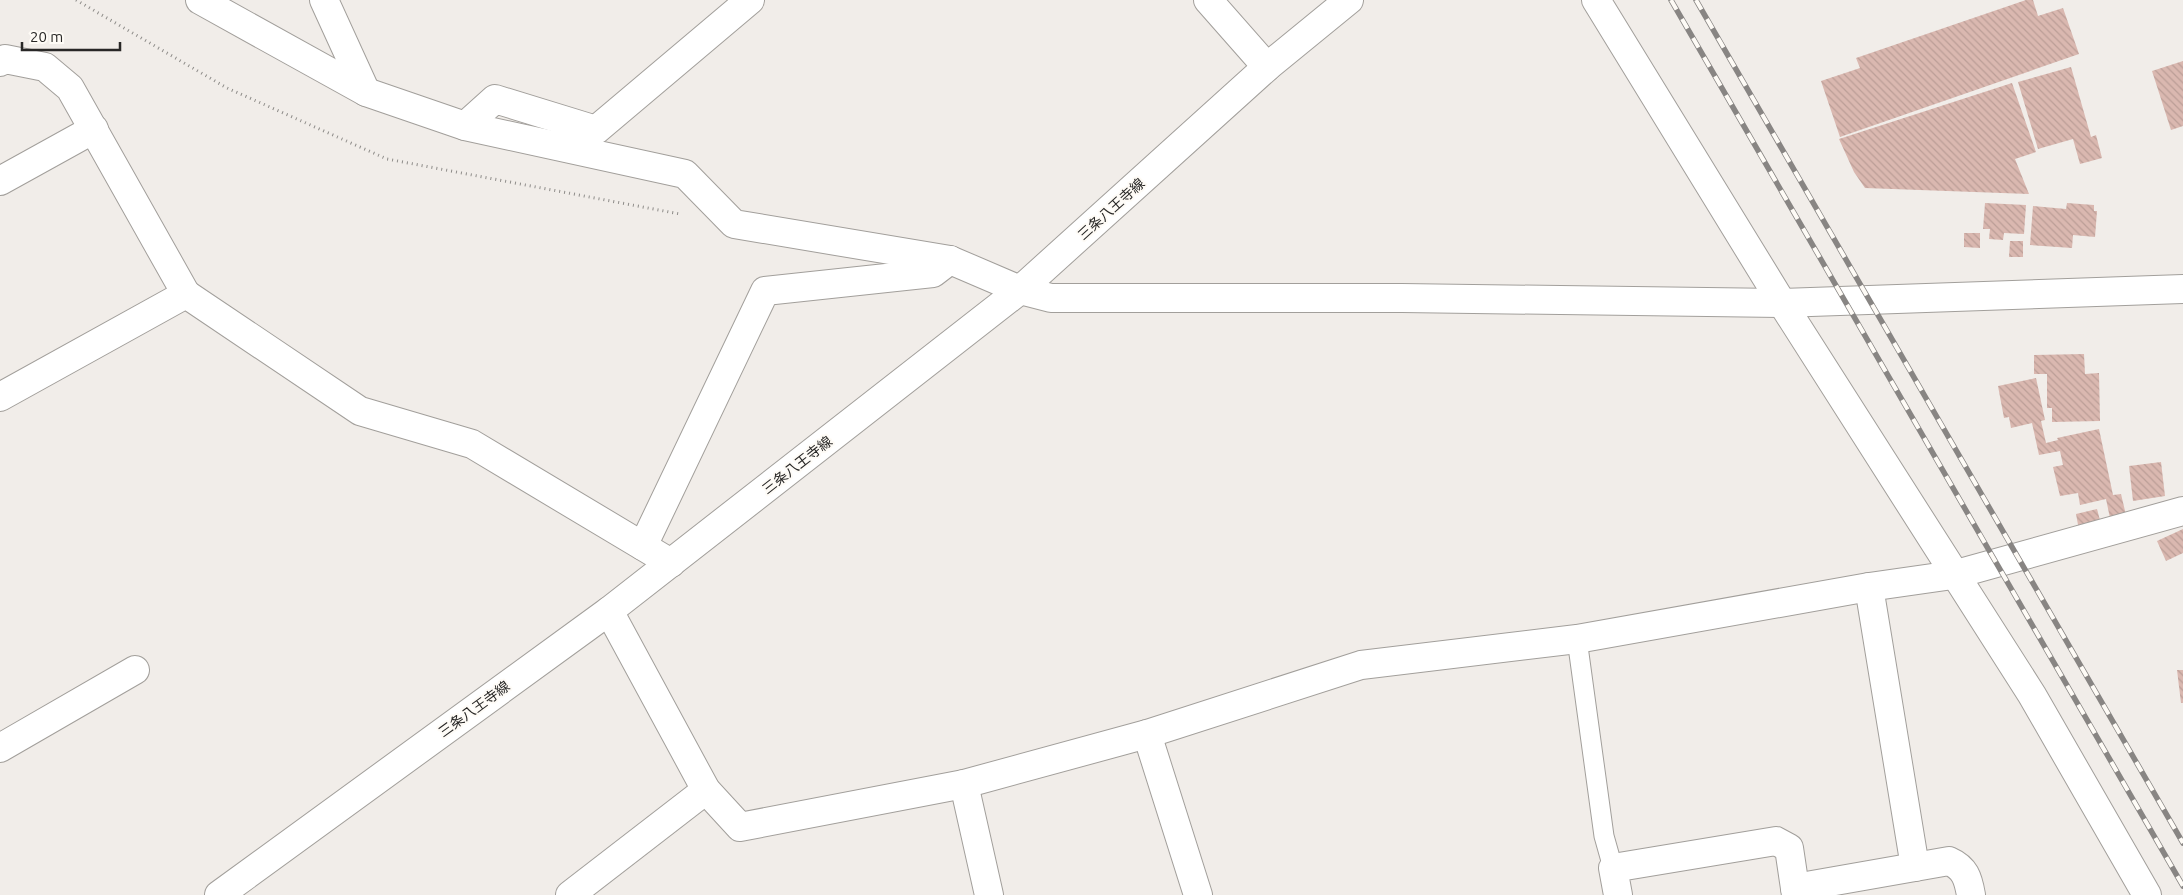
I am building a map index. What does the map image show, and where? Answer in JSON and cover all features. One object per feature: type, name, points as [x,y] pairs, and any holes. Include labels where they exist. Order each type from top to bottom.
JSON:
[{"type":"street","points":[[200,0],[366,92],[466,126],[685,174],[734,224],[950,260],[1020,290],[1050,298],[1402,298],[1782,303],[2183,289]]},
{"type":"street","points":[[324,0],[366,92]]},
{"type":"street","points":[[466,126],[495,99],[596,130],[750,0]]},
{"type":"street","points":[[1208,0],[1267,67]]},
{"type":"street","name":"三条八王寺線","points":[[219,895],[609,611],[1020,290],[1267,67],[1349,0]]},
{"type":"street","points":[[1596,0],[1782,303],[1953,575],[2032,695],[2147,895]]},
{"type":"street","points":[[0,62],[5,59],[45,66],[70,88],[186,294],[360,411],[472,444],[671,563]]},
{"type":"street","points":[[0,181],[94,129]]},
{"type":"street","points":[[643,546],[765,291],[933,273],[950,260]]},
{"type":"street","points":[[0,397],[186,294]]},
{"type":"street","points":[[609,611],[706,790],[740,827],[964,784],[1147,734],[1361,665],[1577,639],[1869,587],[1953,575],[2183,511]]},
{"type":"street","points":[[1869,587],[1915,867]]},
{"type":"street","points":[[0,748],[135,670]]},
{"type":"street","points":[[1147,734],[1198,895]]},
{"type":"street","points":[[964,784],[989,895]]},
{"type":"street","points":[[570,895],[706,790]]},
{"type":"street","points":[[1618,895],[1613,868],[1776,841],[1789,848],[1795,892],[1949,861],[1960,866],[1969,879],[1971,895]]},
{"type":"lane","points":[[1577,639],[1604,836],[1613,868]]},
{"type":"path","points":[[76,0],[226,88],[387,159],[686,215]]},
{"type":"building","points":[[2026,0],[2033,0],[2038,16],[2063,8],[2079,54],[1840,137],[1821,81],[1860,68],[1856,58]]},
{"type":"building","points":[[2183,61],[2183,126],[2171,130],[2152,71]]},
{"type":"building","points":[[2071,67],[2091,137],[2096,135],[2102,158],[2080,164],[2073,139],[2038,149],[2018,82]]},
{"type":"building","points":[[2012,83],[2036,152],[2015,159],[2029,194],[1865,188],[1854,172],[1839,139]]},
{"type":"building","points":[[1985,203],[2026,205],[2024,234],[2004,233],[2003,240],[1989,239],[1990,229],[1983,229]]},
{"type":"building","points":[[2067,203],[2094,205],[2094,211],[2097,211],[2095,237],[2073,235],[2072,248],[2030,245],[2033,206],[2066,209]]},
{"type":"building","points":[[1964,233],[1980,233],[1980,248],[1964,247]]},
{"type":"building","points":[[2010,241],[2023,241],[2023,257],[2009,257]]},
{"type":"building","points":[[2084,354],[2085,374],[2099,373],[2100,421],[2052,422],[2052,408],[2047,408],[2047,374],[2034,374],[2034,355]]},
{"type":"building","points":[[2036,378],[2045,420],[2041,421],[2046,443],[2058,440],[2057,438],[2099,429],[2113,495],[2121,494],[2126,515],[2110,518],[2106,499],[2080,505],[2078,493],[2060,496],[2053,467],[2063,465],[2060,451],[2039,455],[2032,423],[2011,428],[2009,417],[2004,418],[1998,386]]},
{"type":"building","points":[[2161,462],[2165,496],[2133,501],[2129,466]]},
{"type":"building","points":[[2097,509],[2101,524],[2079,530],[2076,514]]},
{"type":"building","points":[[2183,529],[2183,553],[2166,561],[2157,541]]},
{"type":"building","points":[[2177,670],[2183,670],[2183,703],[2181,703]]},
{"type":"railway","points":[[1671,0],[2183,886]]},
{"type":"railway","points":[[1696,0],[2183,843]]}]
